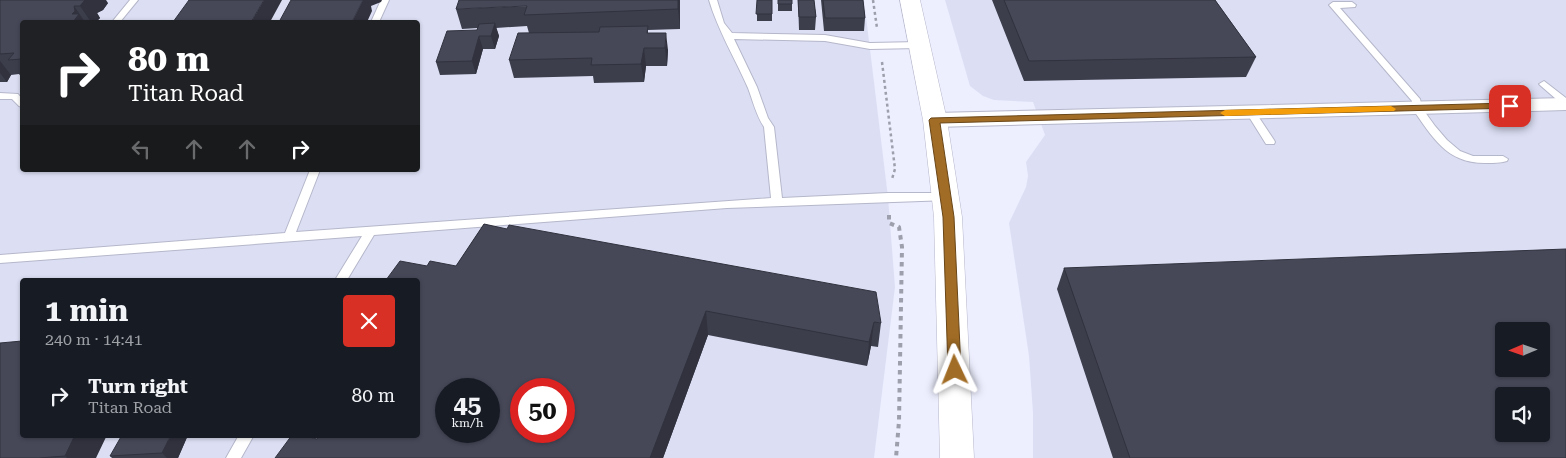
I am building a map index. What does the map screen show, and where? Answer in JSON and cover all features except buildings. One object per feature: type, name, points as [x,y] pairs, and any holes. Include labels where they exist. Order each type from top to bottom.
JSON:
[{"type":"main road","points":[[910,0],[934,120],[949,227],[957,458]]},
{"type":"street","points":[[934,120],[1566,104]]},
{"type":"lane","points":[[118,20],[134,0]]},
{"type":"lane","points":[[376,20],[385,0]]},
{"type":"lane","points":[[713,0],[720,23],[752,88],[764,121],[769,127],[777,201]]},
{"type":"lane","points":[[1352,5],[1333,5],[1417,101],[1417,108],[1451,149],[1462,156],[1474,159],[1503,159]]},
{"type":"lane","points":[[728,36],[825,38],[870,46],[919,45]]},
{"type":"lane","points":[[1544,84],[1566,104]]},
{"type":"lane","points":[[0,96],[15,96],[20,102]]},
{"type":"lane","points":[[1251,112],[1270,142]]},
{"type":"lane","points":[[289,237],[314,172]]},
{"type":"lane","points":[[0,259],[777,201],[945,197]]},
{"type":"lane","points":[[343,278],[372,231]]},
{"type":"lane","points":[[232,458],[245,438]]},
{"type":"path","points":[[873,0],[895,169],[888,197],[890,223],[899,228],[902,247],[899,421],[896,458]]},
{"type":"shaded area","points":[[0,0],[864,0],[888,197],[895,287],[874,458],[0,458]]},
{"type":"shaded area","points":[[945,0],[1566,0],[1566,458],[1033,458],[1033,413],[1029,356],[1009,223],[1026,187],[1028,176],[1026,162],[1045,135],[1033,102],[994,100],[983,96],[970,86]]},
{"type":"slow traffic","points":[[1225,113],[1391,109]]},
{"type":"route","points":[[955,370],[948,217],[934,120],[999,120],[1510,106]]}]
